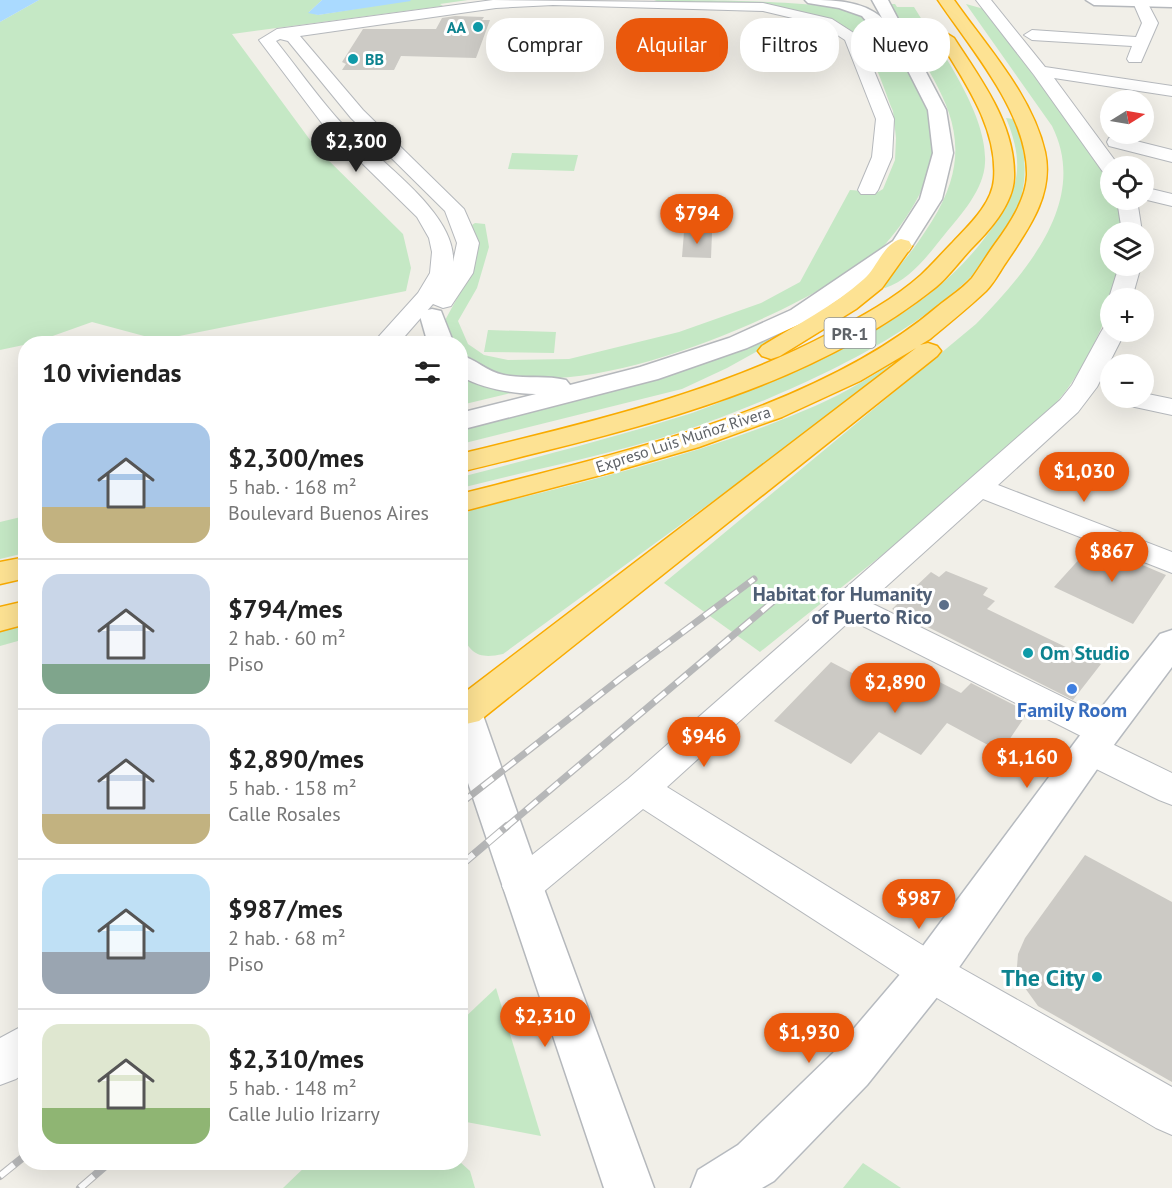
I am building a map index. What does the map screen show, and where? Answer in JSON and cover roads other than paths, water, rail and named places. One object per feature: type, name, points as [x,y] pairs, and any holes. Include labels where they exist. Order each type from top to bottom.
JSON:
[{"type":"highway","name":"Expreso Luis Muñoz Rivera","points":[[468,501],[594,468],[702,436],[798,400],[855,374],[919,335],[957,305],[1001,259],[1030,203],[1037,176],[1034,145],[1017,107],[943,7]]},
{"type":"highway","name":"Expreso Luis Muñoz Rivera","points":[[468,461],[642,416],[722,390],[808,354],[879,316],[935,277],[966,245],[997,202],[1004,180],[1002,150],[992,115],[943,7]]},
{"type":"highway","points":[[722,390],[748,364],[847,304],[865,290],[885,270],[901,246]]},
{"type":"highway","points":[[468,704],[952,333],[996,292],[1004,277],[1001,259]]},
{"type":"highway","points":[[0,573],[18,569]]},
{"type":"highway","points":[[0,619],[18,614]]},
{"type":"street","points":[[813,0],[842,3],[868,13],[872,18]]},
{"type":"street","points":[[880,0],[890,18]]},
{"type":"street","points":[[983,0],[1040,71],[1101,156]]},
{"type":"street","points":[[1094,0],[1172,2]]},
{"type":"street","points":[[391,336],[428,296],[441,273],[443,252],[440,238],[430,220],[330,122],[267,40],[277,34],[496,4],[553,1],[764,7],[827,21],[852,37],[885,119],[882,157],[868,190]]},
{"type":"street","points":[[1123,82],[1143,42],[1150,18],[1140,1]]},
{"type":"street","points":[[277,34],[293,37],[357,114],[457,215],[468,243],[462,273],[415,336]]},
{"type":"street","points":[[1032,35],[1143,42]]},
{"type":"street","points":[[1040,71],[1172,91]]},
{"type":"street","points":[[468,420],[649,374],[738,343],[800,315],[901,246],[931,199],[943,153],[937,110],[918,72]]},
{"type":"street","points":[[1124,144],[1172,156]]},
{"type":"street","points":[[1154,196],[1172,200]]},
{"type":"street","points":[[430,220],[457,215]]},
{"type":"street","points":[[432,316],[438,336]]},
{"type":"street","points":[[522,886],[641,789],[1069,406],[1097,390],[1110,342]]},
{"type":"street","points":[[468,370],[473,374],[515,386],[595,386]]},
{"type":"street","points":[[1154,403],[1172,407]]},
{"type":"street","points":[[979,487],[1172,563]]},
{"type":"street","points":[[846,604],[1097,741],[1172,790]]},
{"type":"street","points":[[716,1188],[756,1163],[850,1070],[930,972],[1097,741],[1172,642]]},
{"type":"street","points":[[468,727],[629,1188]]},
{"type":"street","points":[[641,789],[930,972],[1172,1112]]},
{"type":"street","points":[[0,1064],[18,1051]]},
{"type":"water","points":[[0,0],[39,0],[0,22]]},
{"type":"water","points":[[322,0],[411,1],[318,15],[308,13]]},
{"type":"railway","points":[[468,798],[621,678],[754,579]]},
{"type":"railway","points":[[505,828],[782,594]]},
{"type":"railway","points":[[468,859],[507,826]]},
{"type":"railway","points":[[0,1176],[18,1161]]},
{"type":"railway","points":[[80,1188],[101,1170]]},
{"type":"place","name":"AA","points":[[478,27]]},
{"type":"place","name":"BB","points":[[353,59]]},
{"type":"place","name":"Habitat for Humanity of Puerto Rico","points":[[944,605]]},
{"type":"place","name":"Om Studio","points":[[1028,653]]},
{"type":"place","name":"Family Room","points":[[1072,689]]},
{"type":"place","name":"The City","points":[[1097,977]]}]
